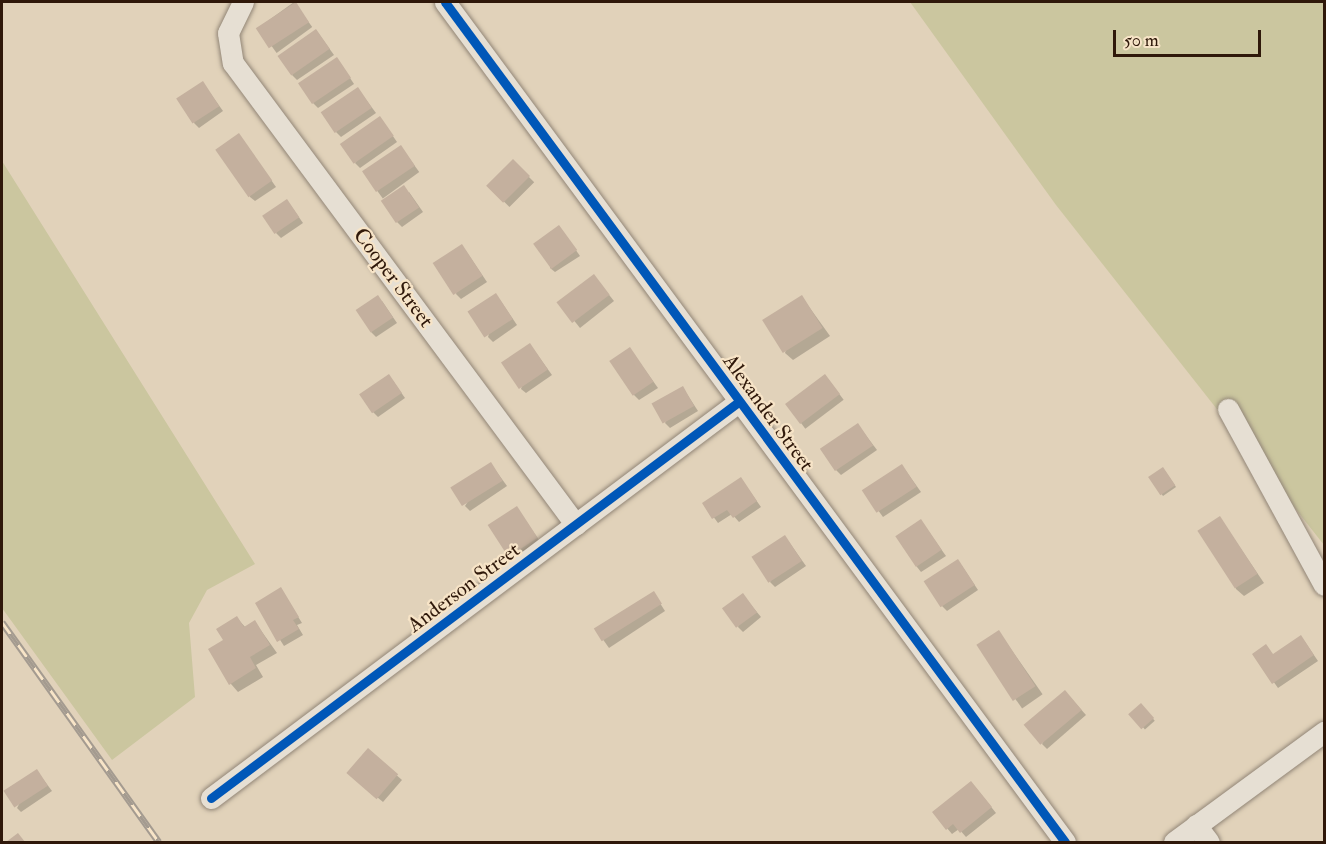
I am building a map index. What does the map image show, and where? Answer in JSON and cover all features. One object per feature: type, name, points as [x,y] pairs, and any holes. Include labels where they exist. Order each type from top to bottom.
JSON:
[{"type":"street","name":"Cooper Street","points":[[243,2],[229,25],[233,63],[576,525]]},
{"type":"street","name":"Alexander Street","points":[[445,2],[737,403],[1065,843]]},
{"type":"street","name":"Anderson Street","points":[[211,798],[737,403]]},
{"type":"street","points":[[1228,409],[1324,585]]},
{"type":"street","points":[[1174,843],[1324,732]]},
{"type":"street","points":[[1196,825],[1209,843]]},
{"type":"shaded area","points":[[910,2],[1324,2],[1324,545],[1056,205]]},
{"type":"shaded area","points":[[2,161],[255,564],[207,590],[189,623],[195,697],[112,760],[2,608]]},
{"type":"building","points":[[296,2],[309,22],[269,48],[256,28]]},
{"type":"building","points":[[316,29],[330,49],[291,76],[277,56]]},
{"type":"building","points":[[337,57],[351,78],[312,104],[298,83]]},
{"type":"building","points":[[203,81],[219,106],[193,124],[176,98]]},
{"type":"building","points":[[358,87],[372,108],[335,133],[321,112]]},
{"type":"building","points":[[380,116],[394,136],[354,164],[340,144]]},
{"type":"building","points":[[239,133],[272,181],[249,197],[215,150]]},
{"type":"building","points":[[401,145],[415,166],[376,192],[362,171]]},
{"type":"building","points":[[513,159],[530,176],[503,203],[486,186]]},
{"type":"building","points":[[404,185],[419,207],[396,223],[381,201]]},
{"type":"building","points":[[287,199],[299,217],[274,234],[262,216]]},
{"type":"building","points":[[559,225],[577,250],[551,269],[533,244]]},
{"type":"building","points":[[462,244],[483,276],[453,295],[433,263]]},
{"type":"building","points":[[594,274],[610,295],[572,323],[556,302]]},
{"type":"building","points":[[496,293],[513,319],[484,338],[467,312]]},
{"type":"building","points":[[378,295],[393,317],[371,332],[356,310]]},
{"type":"building","points":[[802,295],[823,328],[783,353],[762,320]]},
{"type":"building","points":[[530,343],[548,370],[519,389],[501,363]]},
{"type":"building","points":[[630,347],[653,382],[633,396],[609,361]]},
{"type":"building","points":[[389,374],[402,393],[372,413],[359,394]]},
{"type":"building","points":[[825,374],[840,394],[800,424],[785,404]]},
{"type":"building","points":[[683,386],[694,406],[663,424],[652,403]]},
{"type":"building","points":[[858,423],[873,445],[835,471],[820,449]]},
{"type":"building","points":[[491,462],[503,481],[462,506],[450,487]]},
{"type":"building","points":[[902,464],[917,487],[876,513],[862,490]]},
{"type":"building","points":[[1163,467],[1175,485],[1160,495],[1148,477]]},
{"type":"building","points":[[741,477],[757,501],[733,518],[727,510],[712,519],[702,503]]},
{"type":"building","points":[[517,506],[538,538],[508,557],[488,525]]},
{"type":"building","points":[[1220,516],[1258,574],[1235,589],[1197,531]]},
{"type":"building","points":[[921,519],[942,550],[916,567],[895,536]]},
{"type":"building","points":[[785,535],[802,561],[768,583],[751,557]]},
{"type":"building","points":[[958,559],[975,585],[940,607],[924,581]]},
{"type":"building","points":[[281,587],[299,617],[293,620],[299,629],[277,642],[255,603]]},
{"type":"building","points":[[654,591],[662,604],[602,641],[594,629]]},
{"type":"building","points":[[743,593],[757,612],[736,628],[722,608]]},
{"type":"building","points":[[237,616],[244,627],[255,620],[270,645],[250,657],[256,668],[229,685],[208,649],[223,640],[216,629]]},
{"type":"building","points":[[999,630],[1035,686],[1013,701],[976,645]]},
{"type":"building","points":[[1301,635],[1314,655],[1272,684],[1252,654],[1266,644],[1273,654]]},
{"type":"building","points":[[1065,690],[1082,710],[1040,745],[1024,725]]},
{"type":"building","points":[[1141,703],[1154,718],[1141,729],[1128,714]]},
{"type":"building","points":[[368,748],[398,774],[377,799],[346,773]]},
{"type":"building","points":[[37,769],[48,786],[14,808],[3,791]]},
{"type":"building","points":[[971,781],[992,807],[960,833],[953,824],[946,830],[932,812]]},
{"type":"building","points":[[18,833],[25,842],[6,842]]},
{"type":"railway","points":[[2,622],[159,842]]},
{"type":"cycle path","points":[[445,2],[1065,842]]},
{"type":"cycle path","points":[[211,798],[737,403]]}]
